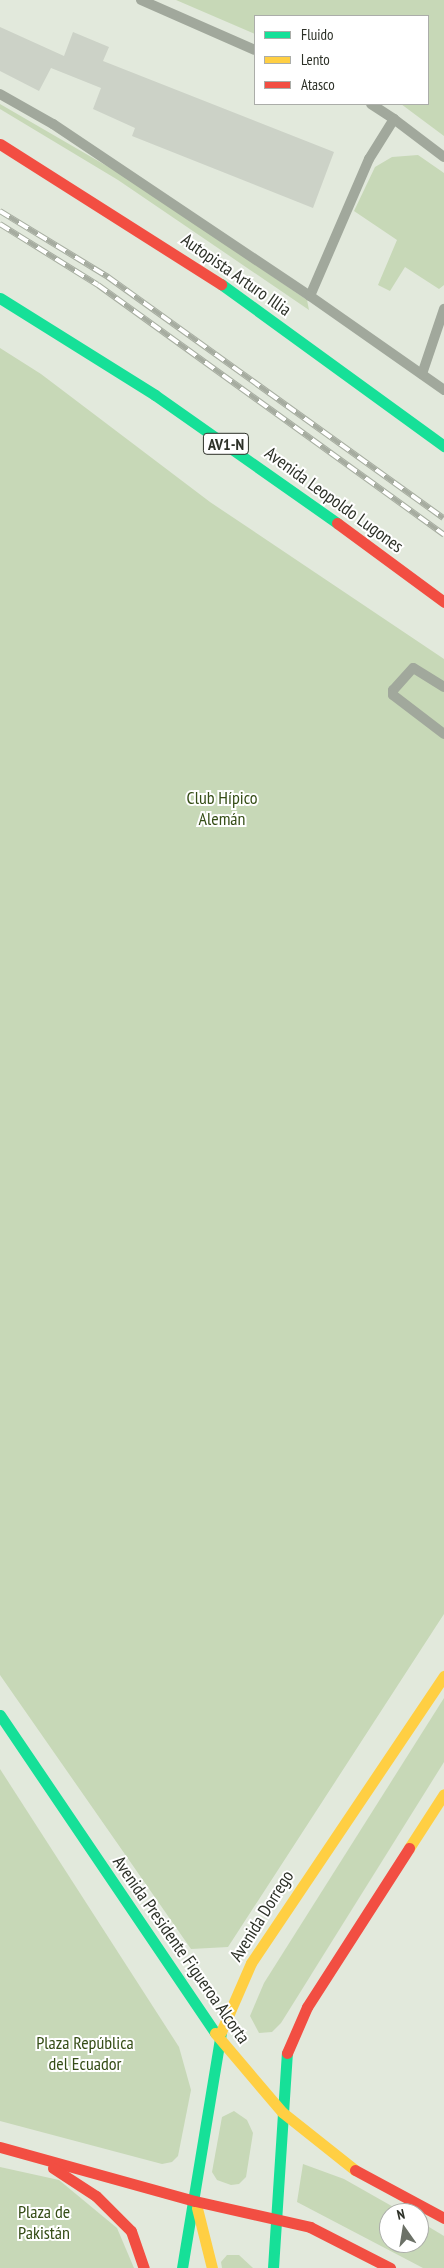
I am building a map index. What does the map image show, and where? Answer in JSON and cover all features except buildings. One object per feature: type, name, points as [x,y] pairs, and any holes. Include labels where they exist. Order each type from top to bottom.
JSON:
[{"type":"main road","name":"Autopista Arturo Illia","points":[[0,144],[122,219],[236,294],[444,446]]},
{"type":"main road","name":"Avenida Leopoldo Lugones","points":[[0,298],[163,400],[277,478],[444,602]]},
{"type":"main road","name":"Avenida Dorrego","points":[[182,2268],[196,2201],[218,2038],[251,1963],[444,1676]]},
{"type":"main road","name":"Avenida Presidente Figueroa Alcorta","points":[[0,1716],[218,2038],[282,2112],[345,2165],[444,2218]]},
{"type":"main road","points":[[273,2268],[287,2050],[306,2007],[444,1794]]},
{"type":"main road","points":[[0,2147],[29,2153],[277,2222],[310,2227],[390,2268]]},
{"type":"main road","points":[[29,2153],[96,2196],[114,2213],[131,2231],[144,2268]]},
{"type":"main road","points":[[196,2201],[212,2268]]},
{"type":"lane","points":[[141,0],[254,50]]},
{"type":"lane","points":[[0,94],[53,124],[310,296],[444,390]]},
{"type":"lane","points":[[373,105],[444,157]]},
{"type":"lane","points":[[310,296],[369,159],[394,119]]},
{"type":"lane","points":[[422,374],[444,309]]},
{"type":"lane","points":[[444,687],[413,668],[393,690],[393,695],[444,734]]},
{"type":"green space","points":[[176,0],[444,0],[444,136],[402,105],[429,105],[429,15],[254,15],[254,34]]},
{"type":"green space","points":[[0,104],[131,180],[307,300],[309,310],[118,180],[0,109]]},
{"type":"green space","points":[[418,155],[444,173],[444,285],[439,289],[405,267],[390,291],[378,285],[397,240],[354,211],[375,167],[392,157]]},
{"type":"green space","name":"Club Hípico Alemán","points":[[0,348],[41,374],[210,502],[444,659],[444,1614],[228,1947],[191,1949],[0,1675]]},
{"type":"green space","points":[[444,1698],[444,1762],[281,2023],[272,2032],[259,2033],[250,2016],[264,1983]]},
{"type":"green space","name":"Plaza República del Ecuador","points":[[0,1769],[179,2047],[191,2090],[178,2156],[172,2162],[162,2164],[0,2121]]},
{"type":"green space","points":[[234,2111],[247,2120],[253,2133],[246,2177],[239,2184],[231,2185],[217,2180],[212,2172],[222,2117]]},
{"type":"green space","points":[[303,2164],[344,2179],[386,2203],[379,2203],[379,2245],[297,2202]]},
{"type":"green space","name":"Plaza de Pakistán","points":[[0,2167],[59,2180],[117,2228],[134,2268],[0,2268]]},
{"type":"green space","points":[[429,2227],[444,2236],[444,2268],[423,2268],[394,2253],[429,2253]]},
{"type":"green space","points":[[227,2255],[239,2255],[253,2268],[222,2268],[221,2262]]},
{"type":"railway","points":[[0,211],[108,277],[444,518]]},
{"type":"railway","points":[[0,224],[98,285],[444,535]]},
{"type":"traffic: fast","points":[[221,284],[444,446]]},
{"type":"traffic: fast","points":[[0,298],[155,395],[337,523]]},
{"type":"traffic: fast","points":[[0,1715],[215,2033]]},
{"type":"traffic: fast","points":[[182,2268],[221,2032]]},
{"type":"traffic: fast","points":[[273,2268],[287,2053]]},
{"type":"traffic: slow","points":[[221,2032],[251,1963],[444,1676]]},
{"type":"traffic: slow","points":[[409,1848],[444,1794]]},
{"type":"traffic: slow","points":[[215,2033],[282,2112],[355,2170]]},
{"type":"traffic: slow","points":[[197,2208],[212,2268]]},
{"type":"traffic: jam","points":[[0,144],[221,284]]},
{"type":"traffic: jam","points":[[337,523],[444,602]]},
{"type":"traffic: jam","points":[[287,2053],[307,2007],[409,1848]]},
{"type":"traffic: jam","points":[[0,2147],[195,2201],[310,2227],[390,2268]]},
{"type":"traffic: jam","points":[[53,2168],[96,2196],[131,2231],[144,2268]]},
{"type":"traffic: jam","points":[[355,2170],[444,2218]]}]
